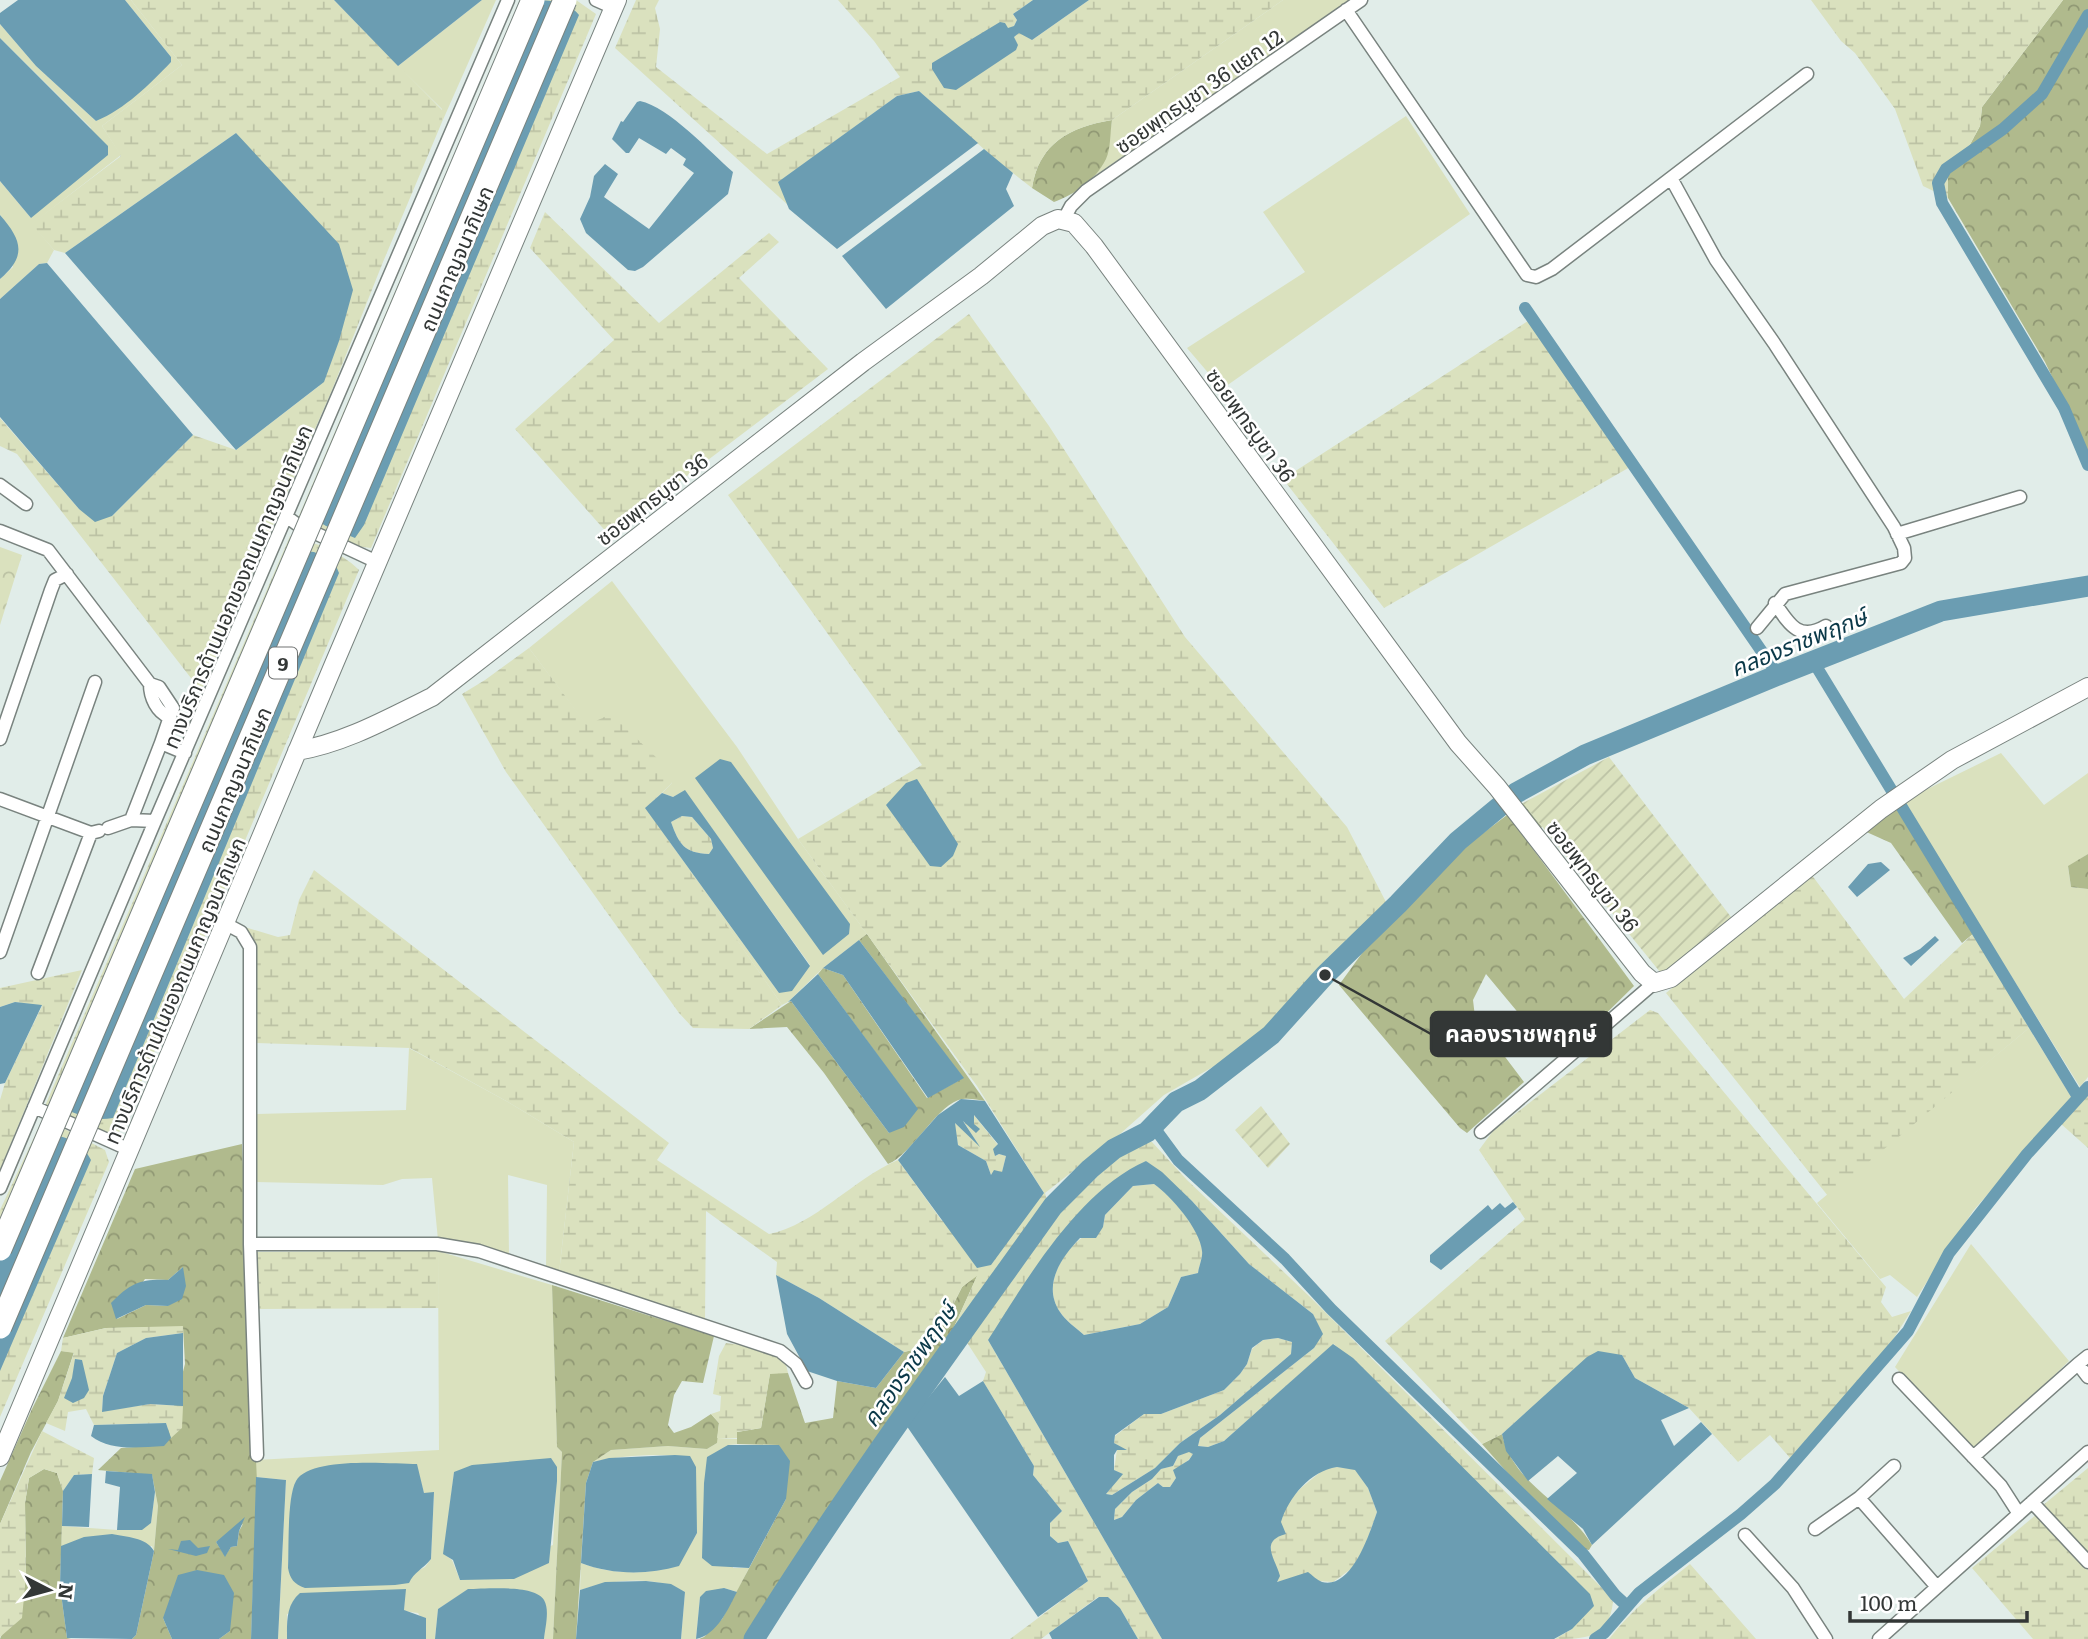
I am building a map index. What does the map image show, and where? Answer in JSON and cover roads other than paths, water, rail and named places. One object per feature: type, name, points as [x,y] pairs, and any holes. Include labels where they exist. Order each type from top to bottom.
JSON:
[{"type":"highway","name":"ถนนกาญจนาภิเษก","points":[[0,1249],[533,0]]},
{"type":"highway","name":"ถนนกาญจนาภิเษก","points":[[0,1327],[565,0]]},
{"type":"street","name":"ทางบริการด้านนอกของถนนกาญจนาภิเษก","points":[[0,1188],[508,0]]},
{"type":"street","points":[[596,0],[616,4]]},
{"type":"street","name":"ซอยพุทธบูชา 36 แยก 12","points":[[1064,219],[1086,191],[1361,0]]},
{"type":"street","name":"ทางบริการด้านในของถนนกาญจนาภิเษก","points":[[0,1457],[377,562],[616,4]]},
{"type":"street","points":[[1346,10],[1527,275],[1542,276],[1552,270],[1807,74]]},
{"type":"street","points":[[1671,178],[1716,260],[1774,343],[1898,534],[1904,548],[1905,558],[1901,563],[1785,594],[1757,628]]},
{"type":"street","name":"ซอยพุทธบูชา 36","points":[[297,751],[312,749],[365,730],[432,697],[853,370],[981,276],[1042,226],[1064,219],[1074,223],[1094,246],[1458,743],[1497,788],[1642,973],[1654,983]]},
{"type":"street","points":[[0,485],[26,504]]},
{"type":"street","points":[[1898,534],[2020,497]]},
{"type":"street","points":[[286,517],[377,562]]},
{"type":"street","points":[[0,531],[48,550],[150,684],[150,695],[162,714],[169,717],[131,820]]},
{"type":"street","points":[[0,739],[55,580],[66,574]]},
{"type":"street","points":[[1775,603],[1791,627],[1798,631],[1817,632],[1826,626]]},
{"type":"street","points":[[0,953],[95,682]]},
{"type":"street","points":[[1481,1132],[1654,983],[1671,978],[1881,809],[1952,760],[2088,687]]},
{"type":"street","points":[[161,743],[185,752]]},
{"type":"street","points":[[0,799],[100,831],[131,820],[155,821]]},
{"type":"street","points":[[38,973],[100,831]]},
{"type":"street","points":[[226,924],[241,932],[250,947],[250,1244],[257,1455]]},
{"type":"street","points":[[34,1107],[130,1150]]},
{"type":"street","points":[[250,1244],[437,1244],[468,1248],[780,1351],[796,1364],[806,1382]]},
{"type":"street","points":[[1973,1457],[2083,1360],[2088,1377]]},
{"type":"street","points":[[1899,1378],[2001,1486],[2019,1514]]},
{"type":"street","points":[[1879,1639],[2088,1452]]},
{"type":"street","points":[[1815,1529],[1858,1498],[1894,1466]]},
{"type":"street","points":[[1858,1498],[1937,1587]]},
{"type":"street","points":[[2032,1502],[2088,1562]]},
{"type":"street","points":[[1745,1535],[1793,1588],[1826,1639]]},
{"type":"water","points":[[18,0],[125,0],[171,57],[171,62],[127,103],[96,121],[36,66],[0,24],[0,13]]},
{"type":"water","points":[[334,0],[482,0],[398,66]]},
{"type":"water","points":[[526,0],[562,4],[569,6],[579,15],[364,525],[355,538],[326,526],[307,514]]},
{"type":"water","points":[[1033,0],[1089,0],[1032,40],[1019,33],[1014,37],[1018,45],[1016,50],[956,90],[944,88],[932,69],[932,63],[1000,22],[1005,23],[1008,28],[1014,26],[1017,20],[1013,14]]},
{"type":"water","points":[[0,38],[108,146],[108,155],[31,218],[0,181]]},
{"type":"water","points":[[919,91],[978,143],[837,249],[789,209],[778,182],[897,96]]},
{"type":"water","points":[[640,101],[676,121],[733,172],[728,194],[635,271],[628,270],[586,233],[580,219],[590,197],[594,176],[605,164],[618,174],[604,197],[649,229],[694,173],[683,165],[686,159],[671,148],[666,154],[639,138],[629,153],[626,153],[612,139],[621,121],[623,122]]},
{"type":"water","points":[[236,133],[339,244],[353,290],[324,382],[236,450],[65,253]]},
{"type":"water","points":[[984,149],[1013,173],[1006,189],[1014,206],[886,309],[842,256]]},
{"type":"water","points":[[0,215],[17,240],[18,255],[9,271],[0,279]]},
{"type":"water","points":[[47,263],[193,435],[112,516],[95,522],[79,509],[0,417],[0,299],[39,264]]},
{"type":"water","points":[[302,551],[314,552],[334,561],[339,573],[113,1118],[97,1119],[76,1114],[55,1104]]},
{"type":"water","points":[[720,759],[731,762],[850,924],[849,934],[823,955],[695,778]]},
{"type":"water","points":[[917,779],[958,844],[953,856],[941,867],[930,866],[886,805],[906,783]]},
{"type":"water","points":[[685,790],[810,966],[792,991],[779,993],[645,808],[662,793],[673,797]],"holes":[[[682,816],[692,817],[711,839],[713,848],[709,854],[694,852],[684,846],[671,822]]]},
{"type":"water","points":[[1881,862],[1890,870],[1857,897],[1848,887],[1868,864]]},
{"type":"water","points":[[1935,936],[1939,940],[1911,966],[1903,958],[1920,949]]},
{"type":"water","points":[[859,940],[964,1078],[928,1098],[843,975],[823,968]]},
{"type":"water","points":[[818,974],[918,1109],[904,1127],[889,1133],[791,1001],[788,1002]]},
{"type":"water","points":[[15,1002],[42,1005],[5,1083],[0,1084],[0,1007]]},
{"type":"water","points":[[961,1099],[985,1101],[1044,1193],[991,1265],[977,1268],[898,1160],[938,1115]],"holes":[[[974,1115],[998,1144],[993,1149],[995,1156],[1006,1156],[1002,1172],[994,1170],[991,1175],[986,1161],[958,1145],[955,1123],[980,1147],[963,1121],[976,1133],[980,1129],[974,1124]]]},
{"type":"water","points":[[44,1133],[72,1140],[83,1148],[91,1160],[0,1371],[0,1235]]},
{"type":"water","points":[[1146,1161],[1162,1172],[1249,1264],[1313,1314],[1323,1334],[1314,1348],[1200,1438],[1198,1446],[1208,1447],[1224,1441],[1333,1344],[1353,1358],[1590,1594],[1594,1606],[1572,1629],[1554,1639],[1162,1639],[988,1340],[1056,1239],[1098,1193],[1121,1175]],"holes":[[[1154,1184],[1184,1214],[1200,1242],[1202,1253],[1198,1273],[1181,1277],[1168,1307],[1140,1324],[1084,1335],[1065,1318],[1055,1302],[1053,1282],[1056,1272],[1066,1254],[1080,1238],[1096,1238],[1103,1227],[1105,1215],[1133,1186]],[[1278,1338],[1292,1342],[1291,1354],[1220,1415],[1180,1443],[1155,1468],[1112,1495],[1106,1494],[1123,1474],[1114,1470],[1114,1455],[1117,1450],[1127,1450],[1114,1443],[1115,1435],[1144,1414],[1161,1414],[1224,1390],[1247,1364],[1252,1348],[1263,1340]],[[1189,1452],[1193,1454],[1189,1460],[1173,1470],[1176,1478],[1170,1487],[1163,1487],[1158,1483],[1136,1500],[1122,1517],[1114,1520],[1115,1509],[1161,1469],[1173,1466],[1178,1456]],[[1337,1467],[1355,1470],[1368,1488],[1377,1512],[1364,1545],[1351,1569],[1333,1582],[1322,1582],[1308,1572],[1277,1582],[1280,1576],[1271,1546],[1273,1541],[1286,1534],[1281,1522],[1289,1503],[1302,1487],[1327,1469]]]},
{"type":"water","points":[[1513,1202],[1517,1207],[1441,1270],[1430,1262],[1430,1255],[1488,1205],[1492,1210],[1500,1203],[1505,1208]]},
{"type":"water","points":[[183,1267],[186,1286],[182,1299],[168,1306],[146,1305],[116,1319],[111,1303],[124,1291],[150,1280],[168,1280]]},
{"type":"water","points":[[776,1275],[819,1298],[904,1352],[876,1388],[837,1381],[807,1371],[787,1334]]},
{"type":"water","points":[[183,1333],[183,1406],[150,1404],[102,1412],[103,1396],[117,1353],[146,1338]]},
{"type":"water","points":[[1598,1351],[1622,1355],[1635,1378],[1689,1408],[1661,1420],[1674,1446],[1701,1422],[1712,1434],[1592,1545],[1583,1529],[1547,1499],[1577,1473],[1558,1456],[1528,1481],[1506,1451],[1502,1434],[1587,1357]]},
{"type":"water","points":[[75,1359],[82,1360],[89,1390],[84,1398],[73,1403],[64,1398],[72,1378]]},
{"type":"water","points":[[945,1377],[959,1396],[983,1381],[1034,1466],[1033,1475],[1062,1511],[1050,1523],[1050,1536],[1058,1543],[1068,1541],[1088,1581],[1038,1617],[906,1425]]},
{"type":"water","points":[[166,1423],[171,1438],[164,1446],[117,1446],[91,1436],[94,1425]]},
{"type":"water","points":[[728,1445],[779,1445],[790,1461],[786,1499],[749,1568],[712,1566],[702,1558],[707,1457]]},
{"type":"water","points":[[690,1456],[696,1467],[697,1533],[679,1566],[630,1572],[605,1570],[581,1563],[586,1483],[593,1462],[609,1458]]},
{"type":"water","points":[[551,1458],[557,1467],[557,1481],[549,1563],[514,1579],[460,1580],[453,1560],[443,1554],[454,1472],[472,1465]]},
{"type":"water","points":[[352,1463],[417,1464],[424,1493],[434,1492],[431,1559],[409,1583],[305,1588],[293,1581],[288,1568],[290,1510],[296,1481],[304,1473],[317,1468]]},
{"type":"water","points":[[106,1471],[152,1474],[155,1492],[151,1523],[142,1530],[117,1530],[120,1487],[105,1483]]},
{"type":"water","points":[[92,1474],[89,1527],[62,1526],[63,1491],[74,1475]]},
{"type":"water","points":[[256,1477],[286,1480],[278,1639],[251,1639]]},
{"type":"water","points":[[245,1517],[237,1546],[231,1547],[225,1557],[216,1542]]},
{"type":"water","points":[[112,1534],[141,1540],[154,1551],[136,1635],[132,1639],[67,1638],[60,1586],[61,1546],[84,1537]]},
{"type":"water","points":[[190,1540],[198,1548],[210,1546],[207,1553],[196,1556],[168,1549],[178,1550],[181,1541]]},
{"type":"water","points":[[197,1570],[224,1575],[234,1593],[230,1631],[219,1639],[172,1639],[163,1618],[178,1575]]},
{"type":"water","points":[[646,1581],[671,1584],[685,1592],[681,1639],[576,1639],[580,1590],[605,1582]]},
{"type":"water","points":[[509,1588],[539,1595],[547,1609],[544,1639],[435,1639],[438,1609],[468,1589]]},
{"type":"water","points":[[724,1588],[737,1592],[730,1606],[716,1627],[696,1639],[700,1597],[706,1591]]},
{"type":"water","points":[[406,1589],[404,1610],[426,1618],[426,1639],[287,1639],[290,1608],[300,1593]]},
{"type":"water","points":[[1099,1597],[1108,1597],[1120,1608],[1138,1639],[1052,1639],[1049,1633]]},
{"type":"waterway","points":[[2088,15],[2042,94],[2003,129],[1946,169],[1938,183],[1942,203],[2064,408],[2088,465]]},
{"type":"waterway","points":[[1525,308],[1778,675]]},
{"type":"waterway","name":"คลองราชพฤกษ์","points":[[754,1639],[863,1474],[1053,1206],[1114,1149],[1147,1132],[1176,1102],[1200,1090],[1271,1035],[1325,975],[1458,841],[1516,793],[1585,755],[1941,611],[2088,586]]},
{"type":"waterway","points":[[1813,661],[2078,1097]]},
{"type":"waterway","points":[[1595,1639],[1604,1633],[1639,1593],[1741,1514],[1775,1484],[1908,1331],[1949,1253],[2027,1154],[2088,1087]]},
{"type":"waterway","points":[[1153,1126],[1178,1160],[1285,1259],[1331,1309],[1583,1554],[1627,1606]]},
{"type":"place","name":"คลองราชพฤกษ์","points":[[1325,975]]}]
